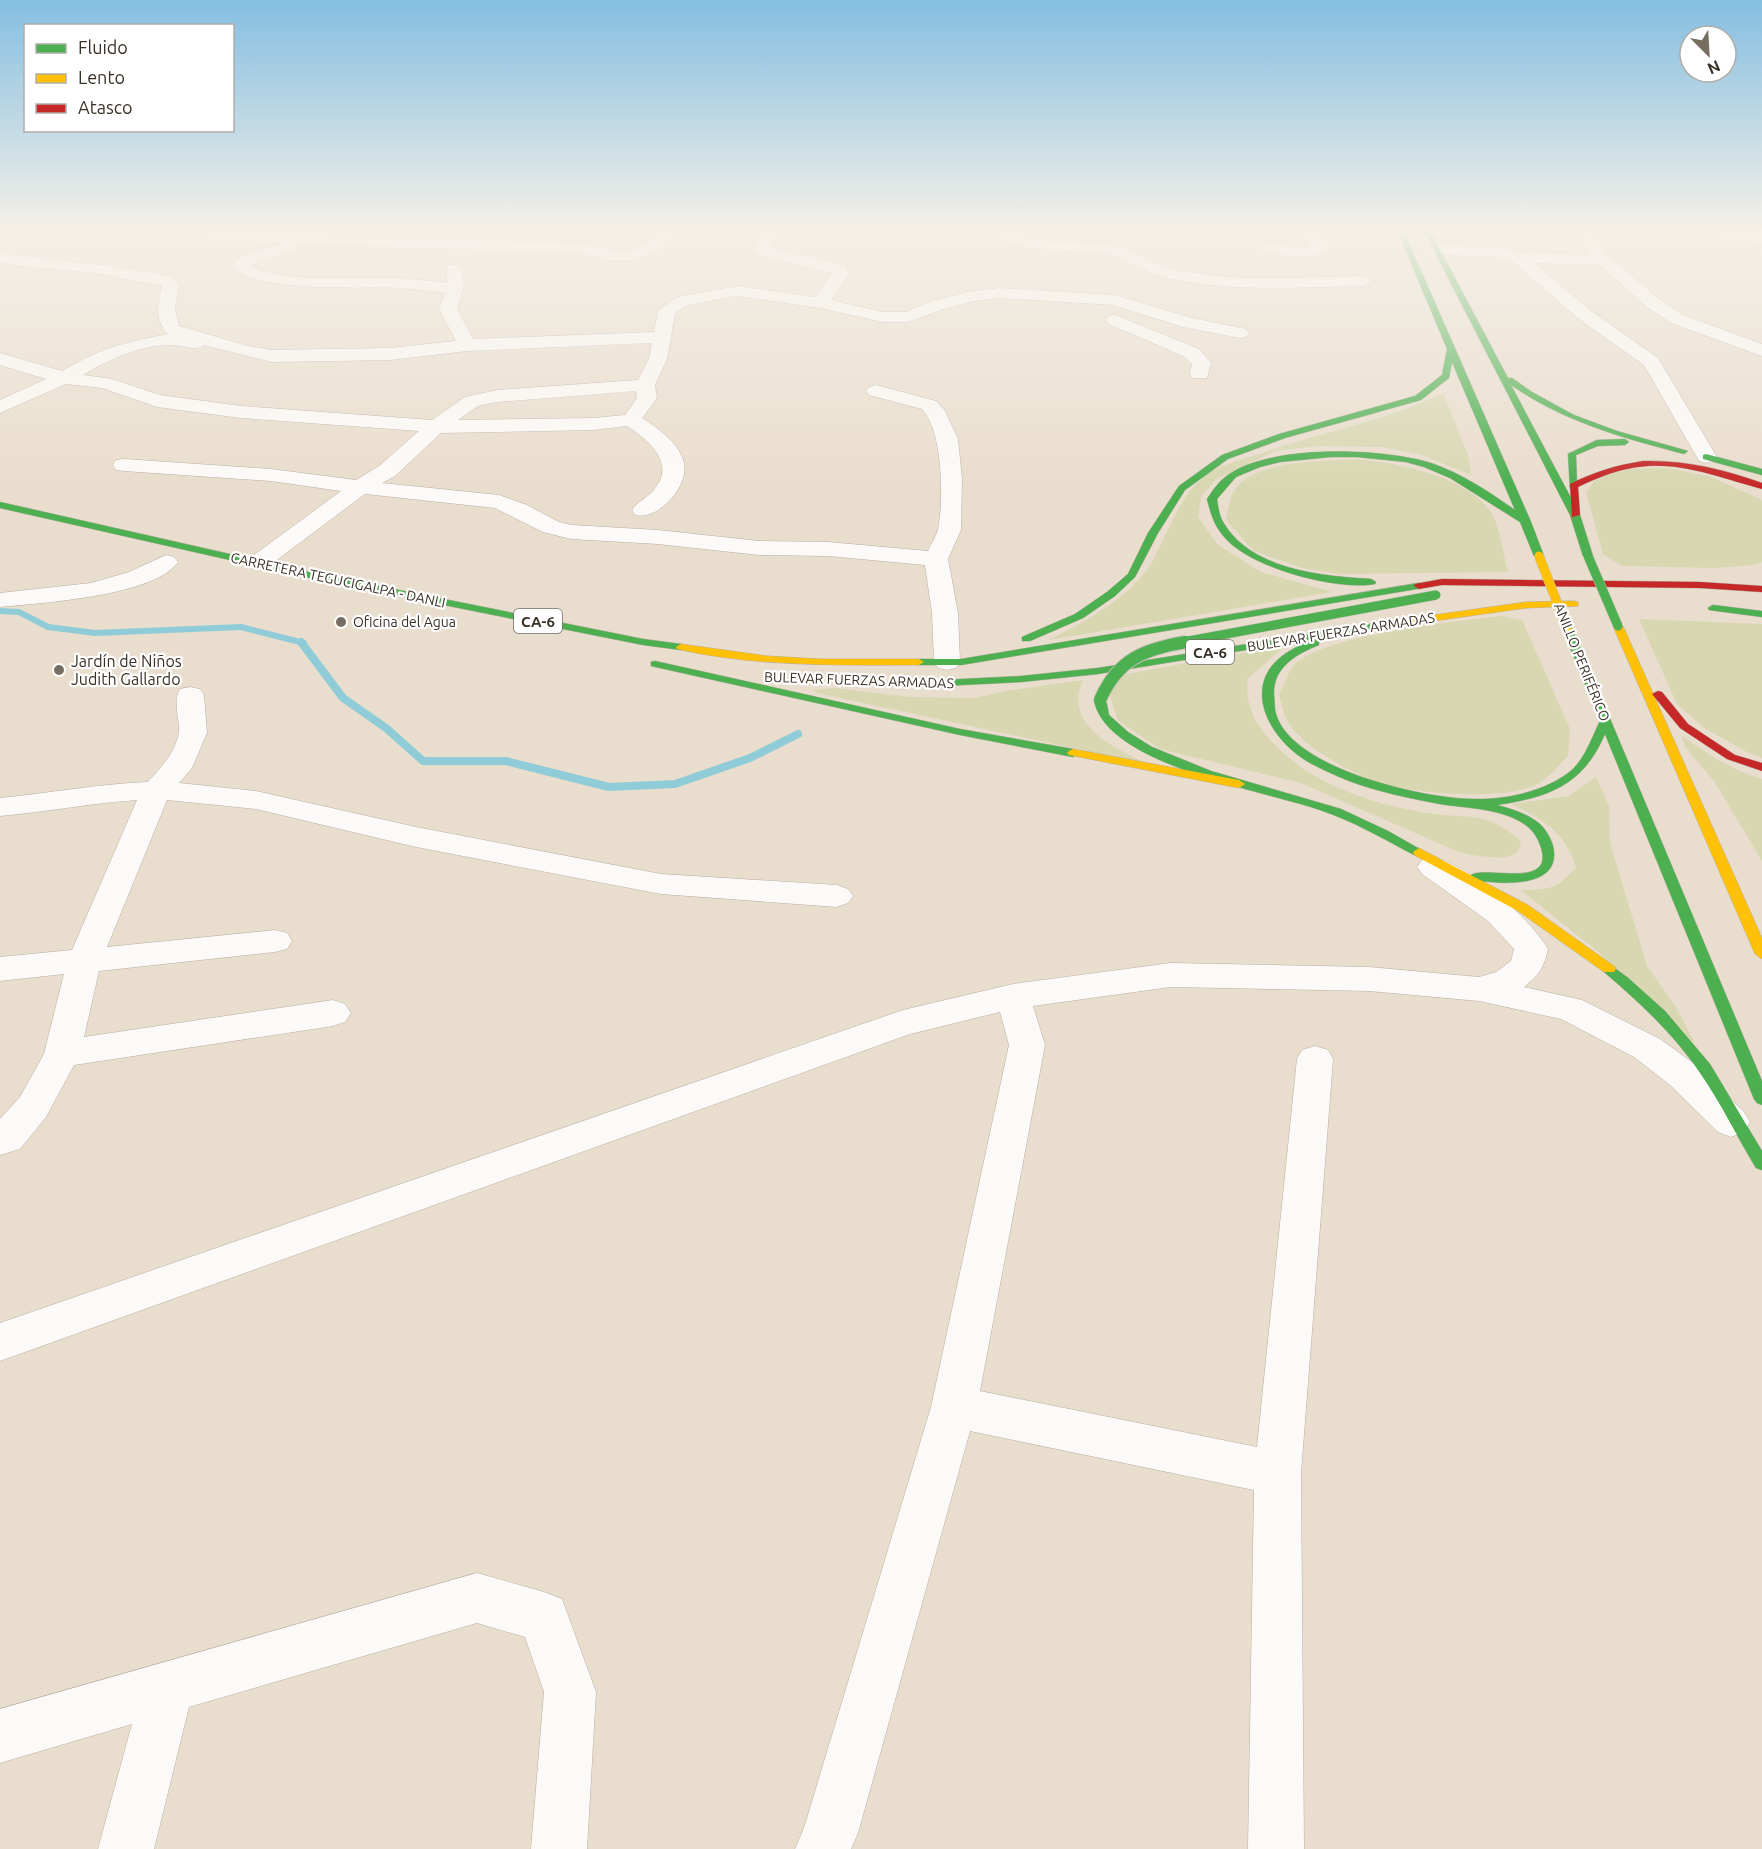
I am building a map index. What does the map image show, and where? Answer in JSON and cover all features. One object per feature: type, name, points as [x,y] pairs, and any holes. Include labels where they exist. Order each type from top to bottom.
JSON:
[{"type":"main road","name":"ANILLO PERIFÉRICO","points":[[1436,313],[1526,522],[1567,628],[1762,1099]]},
{"type":"main road","points":[[1470,313],[1575,515],[1588,556],[1634,666],[1762,954]]},
{"type":"main road","points":[[954,662],[1038,634],[1079,616],[1111,594],[1132,575],[1153,533],[1182,488],[1225,457],[1282,436],[1418,398],[1446,376],[1451,349]]},
{"type":"main road","points":[[1501,374],[1533,400],[1577,423],[1762,472]]},
{"type":"main road","points":[[1575,515],[1572,454],[1590,444],[1607,441],[1625,442],[1706,457]]},
{"type":"main road","points":[[1439,589],[1346,582],[1279,568],[1253,554],[1222,530],[1213,515],[1212,499],[1221,486],[1236,474],[1257,465],[1312,455],[1370,456],[1425,465],[1464,480],[1526,522]]},
{"type":"main road","points":[[1573,486],[1600,470],[1648,464],[1701,468],[1762,486]]},
{"type":"main road","name":"CARRETERA TEGUCIGALPA - DANLI","points":[[0,505],[258,563],[643,642],[768,658],[821,662]]},
{"type":"main road","points":[[1700,585],[1756,574]]},
{"type":"main road","points":[[1239,784],[1153,751],[1124,734],[1104,716],[1100,700],[1104,686],[1113,671],[1124,660],[1141,652],[1439,589],[1517,582],[1700,585],[1762,589]]},
{"type":"main road","name":"BULEVAR FUERZAS ARMADAS","points":[[821,662],[954,662],[1439,589]]},
{"type":"main road","name":"BULEVAR FUERZAS ARMADAS","points":[[923,683],[975,682],[1098,671],[1360,628],[1526,605],[1626,603]]},
{"type":"main road","points":[[1707,608],[1762,612]]},
{"type":"main road","points":[[1360,628],[1293,650],[1273,670],[1266,690],[1267,710],[1280,731],[1304,754],[1330,770],[1361,784],[1394,793],[1477,803],[1499,808],[1520,816],[1537,828],[1548,841],[1551,855],[1545,867],[1532,876],[1512,880],[1489,879],[1465,873]]},
{"type":"main road","points":[[636,661],[706,674],[960,732],[1239,784],[1325,808],[1465,873],[1550,926],[1634,991],[1667,1022],[1696,1055],[1717,1086],[1741,1132],[1762,1164]]},
{"type":"main road","points":[[1634,666],[1684,726],[1731,757],[1762,767]]},
{"type":"main road","name":"BULEVAR FUERZAS ARMADAS","points":[[706,674],[789,680]]},
{"type":"main road","points":[[1477,803],[1518,798],[1565,780],[1580,769],[1606,720]]},
{"type":"street","points":[[167,313],[168,325],[172,330],[245,351],[272,356],[390,354],[467,345],[663,337]]},
{"type":"street","points":[[450,313],[467,345]]},
{"type":"street","points":[[632,420],[647,398],[645,385],[658,359],[667,313]]},
{"type":"street","points":[[866,313],[883,317],[908,317],[917,313]]},
{"type":"street","points":[[1100,313],[1192,353],[1202,363],[1200,374]]},
{"type":"street","points":[[1158,313],[1189,323],[1240,333]]},
{"type":"street","points":[[1583,313],[1651,362],[1706,457]]},
{"type":"street","points":[[1668,313],[1677,319],[1762,351]]},
{"type":"street","points":[[0,407],[64,378],[97,358],[147,342],[171,339],[231,346]]},
{"type":"street","points":[[0,358],[64,378],[105,383],[157,401],[241,412],[343,418],[436,427],[594,424],[632,420],[663,445],[672,457],[675,471],[669,489],[643,510]]},
{"type":"street","points":[[258,563],[361,486],[387,471],[464,405],[480,398],[645,385]]},
{"type":"street","points":[[876,391],[929,405],[935,411],[948,439],[951,479],[949,530],[936,559],[954,662]]},
{"type":"street","points":[[124,465],[271,474],[409,494],[499,502],[550,527],[571,532],[658,537],[759,548],[828,549],[936,559]]},
{"type":"street","points":[[0,600],[93,590],[138,577],[162,561]]},
{"type":"street","points":[[0,1140],[6,1138],[33,1107],[62,1054],[84,961],[156,790],[177,768],[193,733],[190,695]]},
{"type":"street","points":[[0,807],[55,802],[102,794],[156,790],[256,800],[559,867],[661,884],[837,896]]},
{"type":"street","points":[[1393,839],[1500,913],[1521,931],[1531,949],[1527,967],[1508,981],[1479,989]]},
{"type":"street","points":[[0,969],[275,941]]},
{"type":"street","points":[[0,1342],[903,1023],[1013,996],[1171,975],[1369,979],[1479,989],[1570,1009],[1647,1048],[1683,1075],[1741,1132]]},
{"type":"street","points":[[823,1849],[830,1833],[954,1407],[1028,1045],[1013,996]]},
{"type":"street","points":[[62,1054],[333,1013]]},
{"type":"street","points":[[1276,1849],[1278,1473],[1315,1059]]},
{"type":"street","points":[[954,1407],[1278,1473]]},
{"type":"street","points":[[0,1736],[477,1598],[544,1617],[570,1692],[559,1849]]},
{"type":"street","points":[[126,1849],[168,1688]]},
{"type":"green space","points":[[1443,393],[1468,455],[1471,475],[1422,455],[1383,447],[1320,446],[1276,451],[1216,479],[1201,497],[1198,517],[1218,545],[1261,572],[1332,592],[1049,640],[1103,610],[1139,580],[1155,557],[1187,495],[1206,475],[1235,462],[1400,411]]},
{"type":"green space","points":[[1359,459],[1394,464],[1432,474],[1467,490],[1481,501],[1495,520],[1508,572],[1339,574],[1302,568],[1254,551],[1226,520],[1233,493],[1242,482],[1256,474],[1290,464]]},
{"type":"green space","points":[[1668,468],[1711,477],[1762,500],[1762,562],[1755,565],[1715,568],[1622,566],[1603,554],[1586,492],[1598,476],[1631,469]]},
{"type":"green space","points":[[1501,616],[1522,620],[1570,729],[1568,756],[1538,784],[1522,790],[1480,794],[1431,792],[1388,785],[1361,776],[1325,756],[1302,739],[1286,717],[1279,694],[1294,665],[1310,654],[1361,637]]},
{"type":"green space","points":[[1639,619],[1762,624],[1762,758],[1704,728],[1677,704]]},
{"type":"green space","points":[[1286,645],[1248,678],[1247,687],[1249,705],[1256,721],[1273,743],[1289,758],[1325,781],[1364,798],[1407,809],[1477,818],[1497,824],[1521,841],[1518,851],[1508,857],[1461,853],[1301,783],[1160,749],[1118,721],[1110,696],[1116,676]]},
{"type":"green space","points":[[1083,680],[1078,696],[1080,710],[1086,722],[1107,742],[1147,764],[817,693],[812,690],[834,688],[909,697],[975,698],[1006,691]]},
{"type":"green space","points":[[1682,736],[1720,761],[1762,779],[1762,861],[1714,781],[1685,747]]},
{"type":"green space","points":[[1596,777],[1609,806],[1610,843],[1647,966],[1674,1004],[1696,1045],[1597,951],[1521,890],[1552,887],[1564,880],[1576,867],[1559,835],[1543,821],[1511,804],[1569,796]]},
{"type":"waterway","points":[[0,611],[19,612],[48,627],[95,633],[241,627],[301,642]]},
{"type":"waterway","points":[[301,642],[343,698],[386,728],[423,761],[506,761],[609,787],[675,784],[750,758],[798,734]]},
{"type":"traffic: fast","points":[[1436,313],[1539,556]]},
{"type":"traffic: fast","points":[[1470,313],[1575,515],[1588,556]]},
{"type":"traffic: fast","points":[[1026,639],[1079,616],[1111,594],[1132,575],[1153,533],[1182,488],[1225,457],[1282,436],[1418,398],[1446,376],[1451,349]]},
{"type":"traffic: fast","points":[[1509,380],[1550,406],[1592,425],[1684,451]]},
{"type":"traffic: fast","points":[[1573,486],[1572,454],[1597,443],[1625,442]]},
{"type":"traffic: fast","points":[[1371,582],[1308,575],[1264,561],[1245,551],[1229,538],[1218,521],[1212,499],[1229,478],[1257,465],[1305,456],[1357,454],[1406,460],[1440,470],[1478,490],[1526,522]]},
{"type":"traffic: fast","points":[[1706,457],[1762,472]]},
{"type":"traffic: fast","points":[[0,505],[314,576],[643,642],[681,647]]},
{"type":"traffic: fast","points":[[1588,556],[1618,626]]},
{"type":"traffic: fast","points":[[919,662],[961,662],[1419,586]]},
{"type":"traffic: fast","points":[[1100,700],[1112,676],[1119,668],[1148,651],[1173,644],[1436,595]]},
{"type":"traffic: fast","points":[[1713,608],[1762,614]]},
{"type":"traffic: fast","points":[[942,683],[1021,679],[1098,671],[1384,625]]},
{"type":"traffic: fast","points":[[1567,628],[1762,1099]]},
{"type":"traffic: fast","points":[[1315,643],[1292,654],[1274,671],[1268,687],[1270,715],[1286,739],[1312,759],[1344,775],[1380,788],[1449,802],[1500,801],[1528,795],[1556,785],[1577,771],[1590,754],[1606,720]]},
{"type":"traffic: fast","points":[[655,664],[960,732],[1073,753]]},
{"type":"traffic: fast","points":[[1100,700],[1105,717],[1123,735],[1148,750],[1207,773],[1324,807],[1360,822],[1419,852]]},
{"type":"traffic: fast","points":[[1476,876],[1522,878],[1542,870],[1548,862],[1546,844],[1535,827],[1517,816],[1484,805]]},
{"type":"traffic: fast","points":[[1609,969],[1660,1015],[1695,1054],[1713,1080],[1762,1164]]},
{"type":"traffic: slow","points":[[1539,556],[1567,628]]},
{"type":"traffic: slow","points":[[1384,625],[1526,605],[1574,604]]},
{"type":"traffic: slow","points":[[1618,626],[1762,954]]},
{"type":"traffic: slow","points":[[681,647],[767,659],[821,662],[919,662]]},
{"type":"traffic: slow","points":[[1073,753],[1239,784]]},
{"type":"traffic: slow","points":[[1419,852],[1523,908],[1609,969]]},
{"type":"traffic: jam","points":[[1575,515],[1573,486],[1597,474],[1643,463],[1690,466],[1762,486]]},
{"type":"traffic: jam","points":[[1419,586],[1442,582],[1700,585],[1762,589]]},
{"type":"traffic: jam","points":[[1658,694],[1684,726],[1731,757],[1762,767]]},
{"type":"place","name":"Oficina del Agua","points":[[341,622]]},
{"type":"place","name":"Jardín de Niños Judith Gallardo","points":[[59,670]]}]
